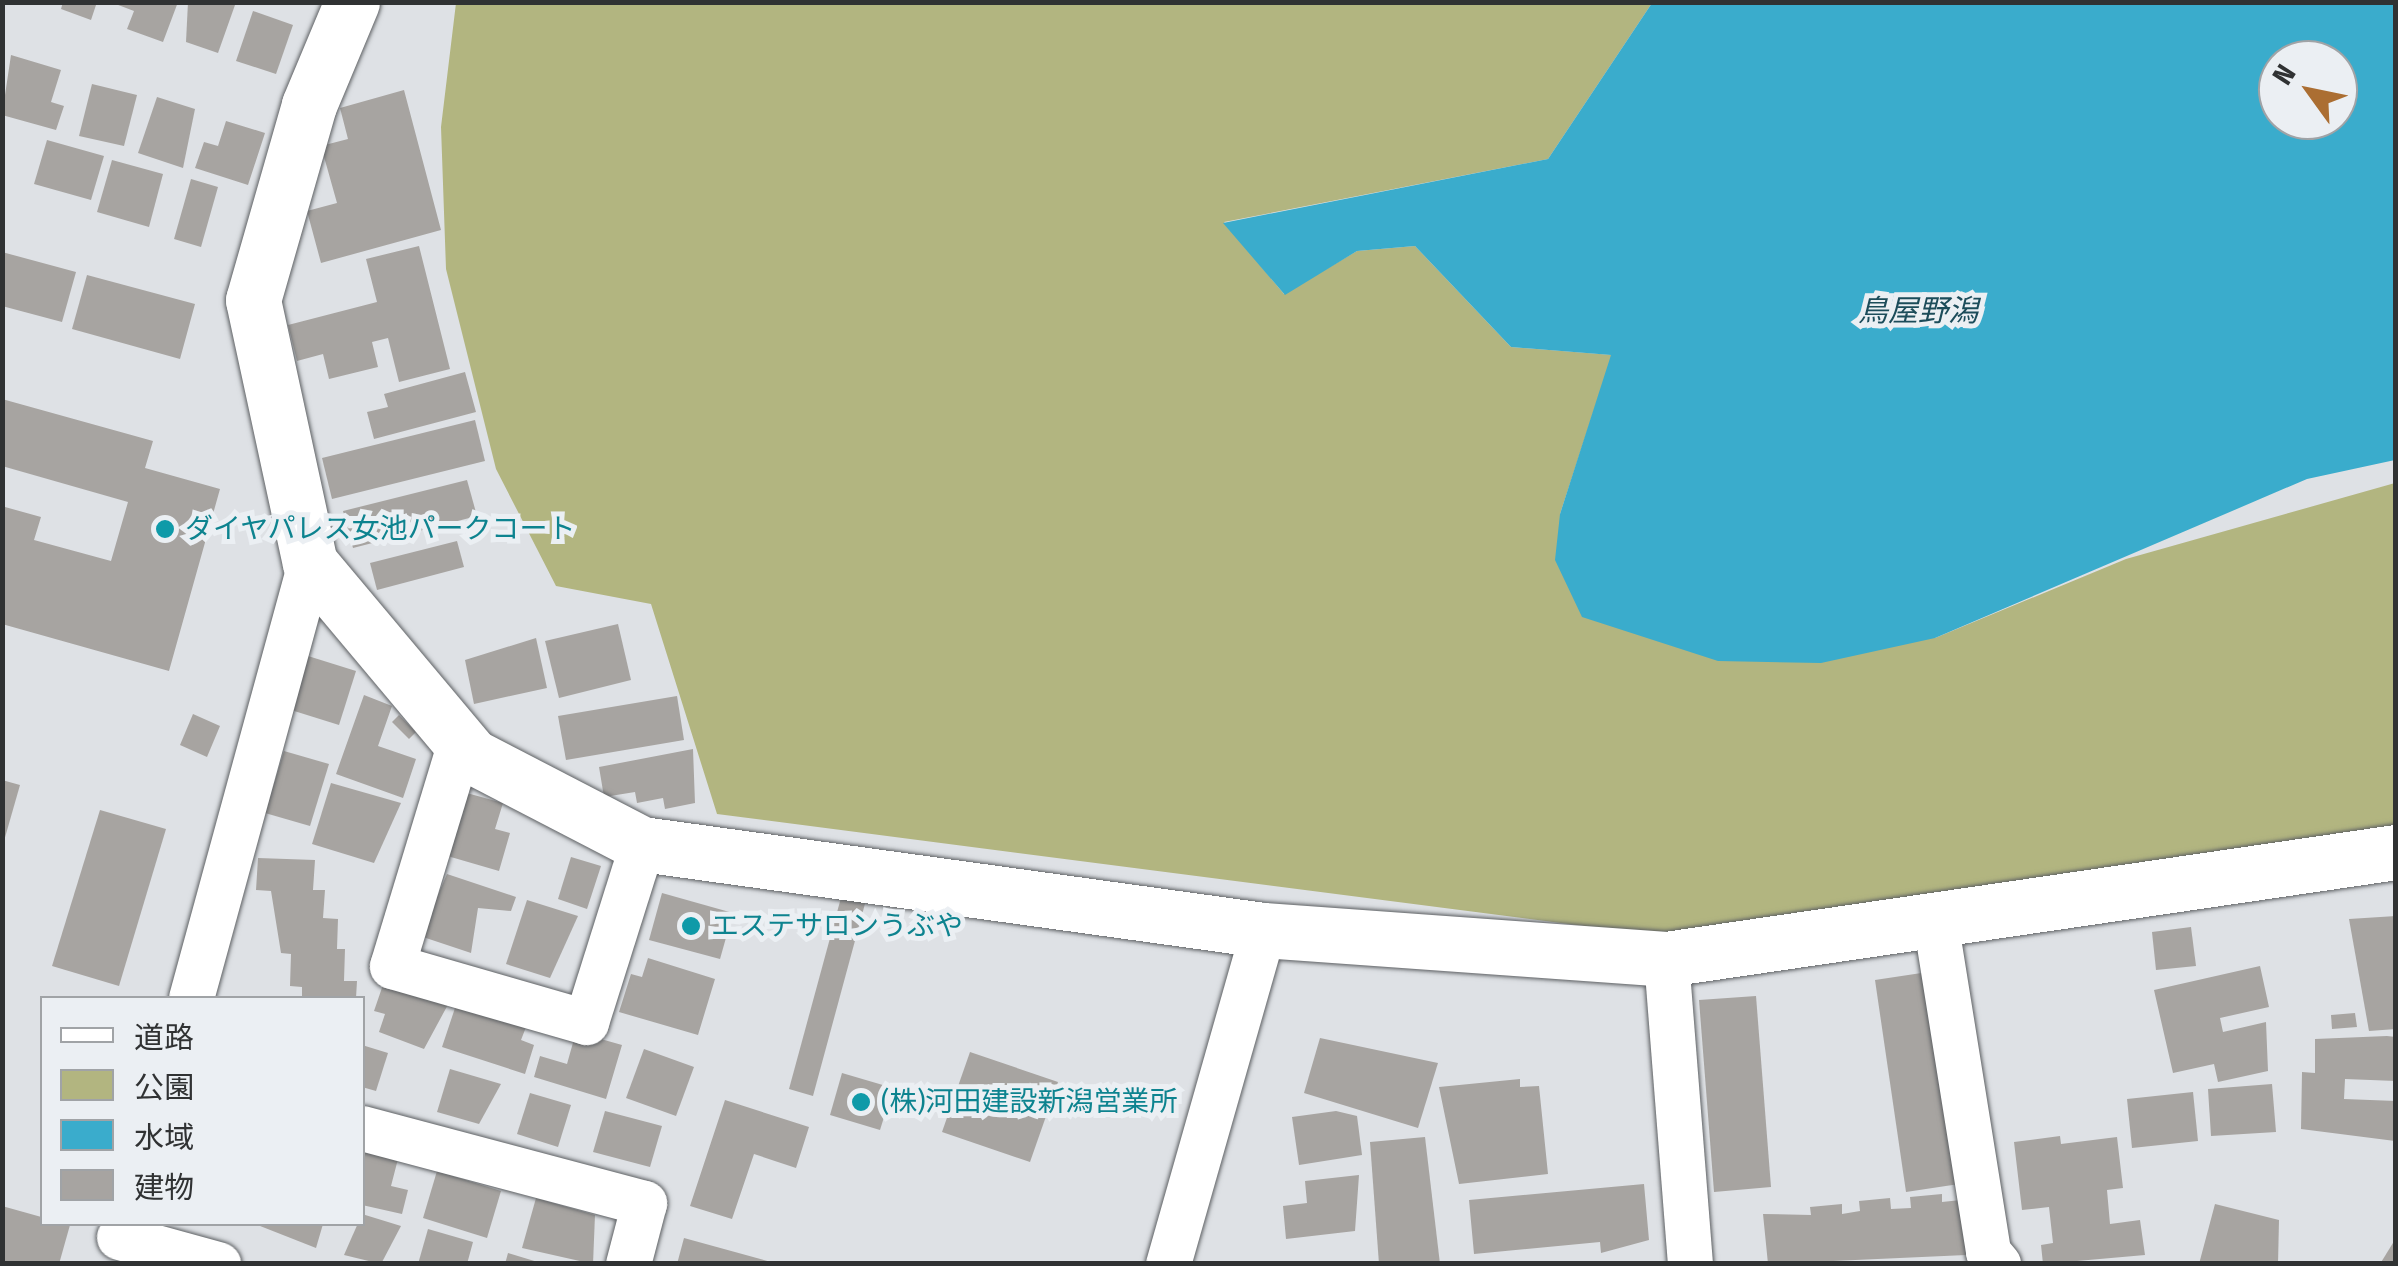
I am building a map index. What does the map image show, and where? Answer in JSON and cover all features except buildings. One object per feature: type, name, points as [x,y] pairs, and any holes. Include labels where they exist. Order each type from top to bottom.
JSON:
[{"type":"street","points":[[352,2],[309,105],[252,300],[310,563],[460,742],[642,844],[1264,930],[1666,960],[2396,852]]},
{"type":"street","points":[[192,996],[310,563]]},
{"type":"street","points":[[460,742],[392,966],[586,1022],[642,844]]},
{"type":"street","points":[[1935,920],[1988,1252],[1998,1264]]},
{"type":"street","points":[[1168,1264],[1264,930]]},
{"type":"street","points":[[1666,960],[1690,1264]]},
{"type":"street","points":[[365,1129],[644,1204],[628,1264]]},
{"type":"street","points":[[118,1241],[218,1264]]},
{"type":"green space","points":[[456,3],[1652,3],[1548,159],[1224,222],[1284,294],[1357,251],[1415,246],[1511,347],[1612,355],[1560,514],[1935,638],[2126,559],[2395,483],[2395,826],[1669,937],[717,814],[651,604],[556,586],[496,469],[446,269],[441,127]]},
{"type":"water","name":"鳥屋野潟","points":[[1652,3],[2395,3],[2395,460],[2307,479],[1935,638],[1821,663],[1718,661],[1582,617],[1555,560],[1560,514],[1611,355],[1511,347],[1415,246],[1357,251],[1285,295],[1223,223],[1548,159]]},
{"type":"place","name":"ダイヤパレス女池パークコート","points":[[165,529]]},
{"type":"place","name":"エステサロンうぶや","points":[[691,926]]},
{"type":"place","name":"(株)河田建設新潟営業所","points":[[861,1102]]}]
